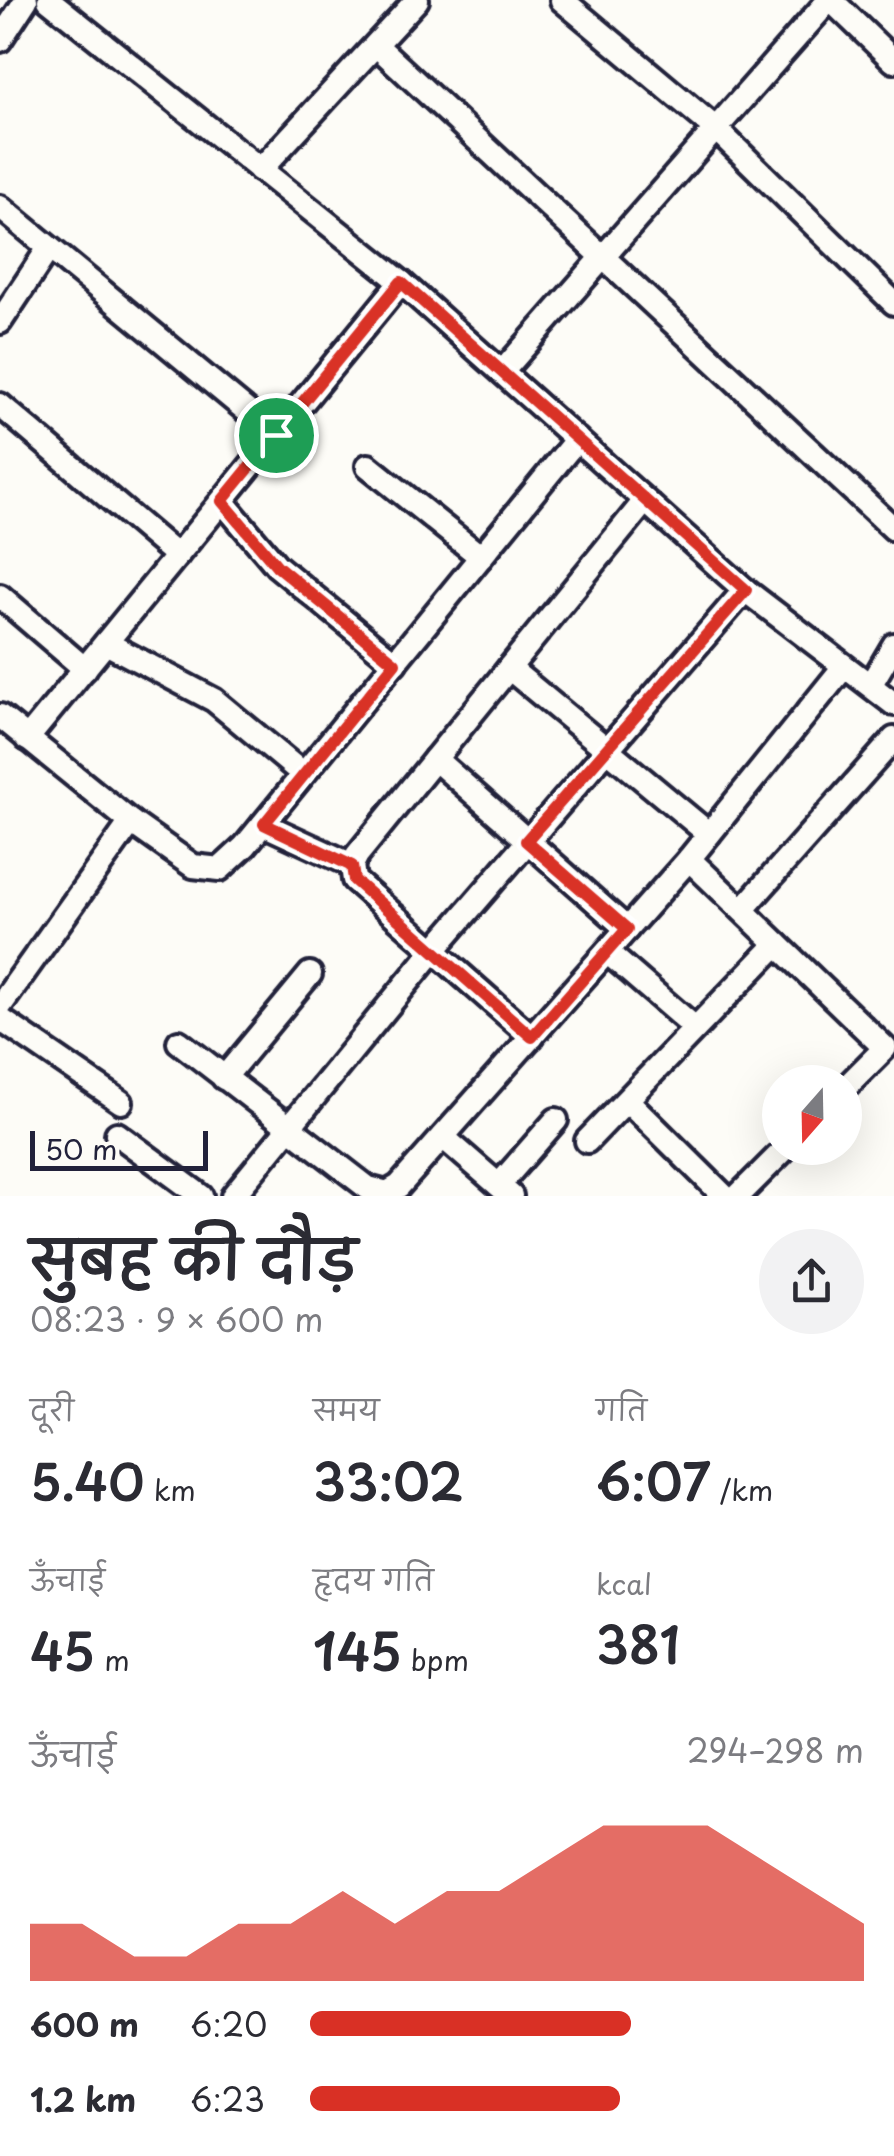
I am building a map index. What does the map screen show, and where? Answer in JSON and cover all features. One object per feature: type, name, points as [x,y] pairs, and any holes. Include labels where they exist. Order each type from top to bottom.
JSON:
[{"type":"street","points":[[0,40],[26,0]]},
{"type":"street","points":[[49,0],[401,282],[746,590],[894,704]]},
{"type":"street","points":[[260,170],[417,0]]},
{"type":"street","points":[[562,0],[716,129],[894,303]]},
{"type":"street","points":[[502,372],[830,0],[894,61]]},
{"type":"street","points":[[376,45],[894,530]]},
{"type":"street","points":[[0,207],[276,435]]},
{"type":"street","points":[[0,322],[48,248]]},
{"type":"street","points":[[27,739],[401,282]]},
{"type":"street","points":[[0,406],[178,556]]},
{"type":"street","points":[[0,716],[131,822],[193,866],[220,870],[264,824],[577,439]]},
{"type":"street","points":[[368,466],[481,557]]},
{"type":"street","points":[[222,501],[277,566],[395,663]]},
{"type":"street","points":[[532,1037],[354,880],[352,866],[644,502]]},
{"type":"street","points":[[233,1196],[526,841],[746,590]]},
{"type":"street","points":[[0,596],[85,669]]},
{"type":"street","points":[[106,643],[214,700],[304,774]]},
{"type":"street","points":[[871,684],[894,645]]},
{"type":"street","points":[[509,668],[709,834]]},
{"type":"street","points":[[179,1042],[368,1188],[387,1194],[399,1186],[689,859],[844,668]]},
{"type":"street","points":[[742,909],[894,738]]},
{"type":"street","points":[[434,759],[627,929]]},
{"type":"street","points":[[0,1006],[131,822]]},
{"type":"street","points":[[264,824],[352,866]]},
{"type":"street","points":[[689,859],[889,1053],[862,1074]]},
{"type":"street","points":[[587,1140],[777,944]]},
{"type":"street","points":[[607,952],[695,1028]]},
{"type":"street","points":[[224,1078],[310,974]]},
{"type":"street","points":[[0,1019],[120,1102]]},
{"type":"street","points":[[628,1101],[724,1196]]},
{"type":"street","points":[[443,1137],[505,1190],[556,1120]]},
{"type":"street","points":[[117,1134],[201,1196]]},
{"type":"street","points":[[738,1196],[769,1165]]},
{"type":"route","points":[[401,282],[746,590],[526,841],[627,929],[532,1037],[354,880],[352,866],[264,824],[395,663],[277,566],[222,501],[276,435],[401,282]]}]
